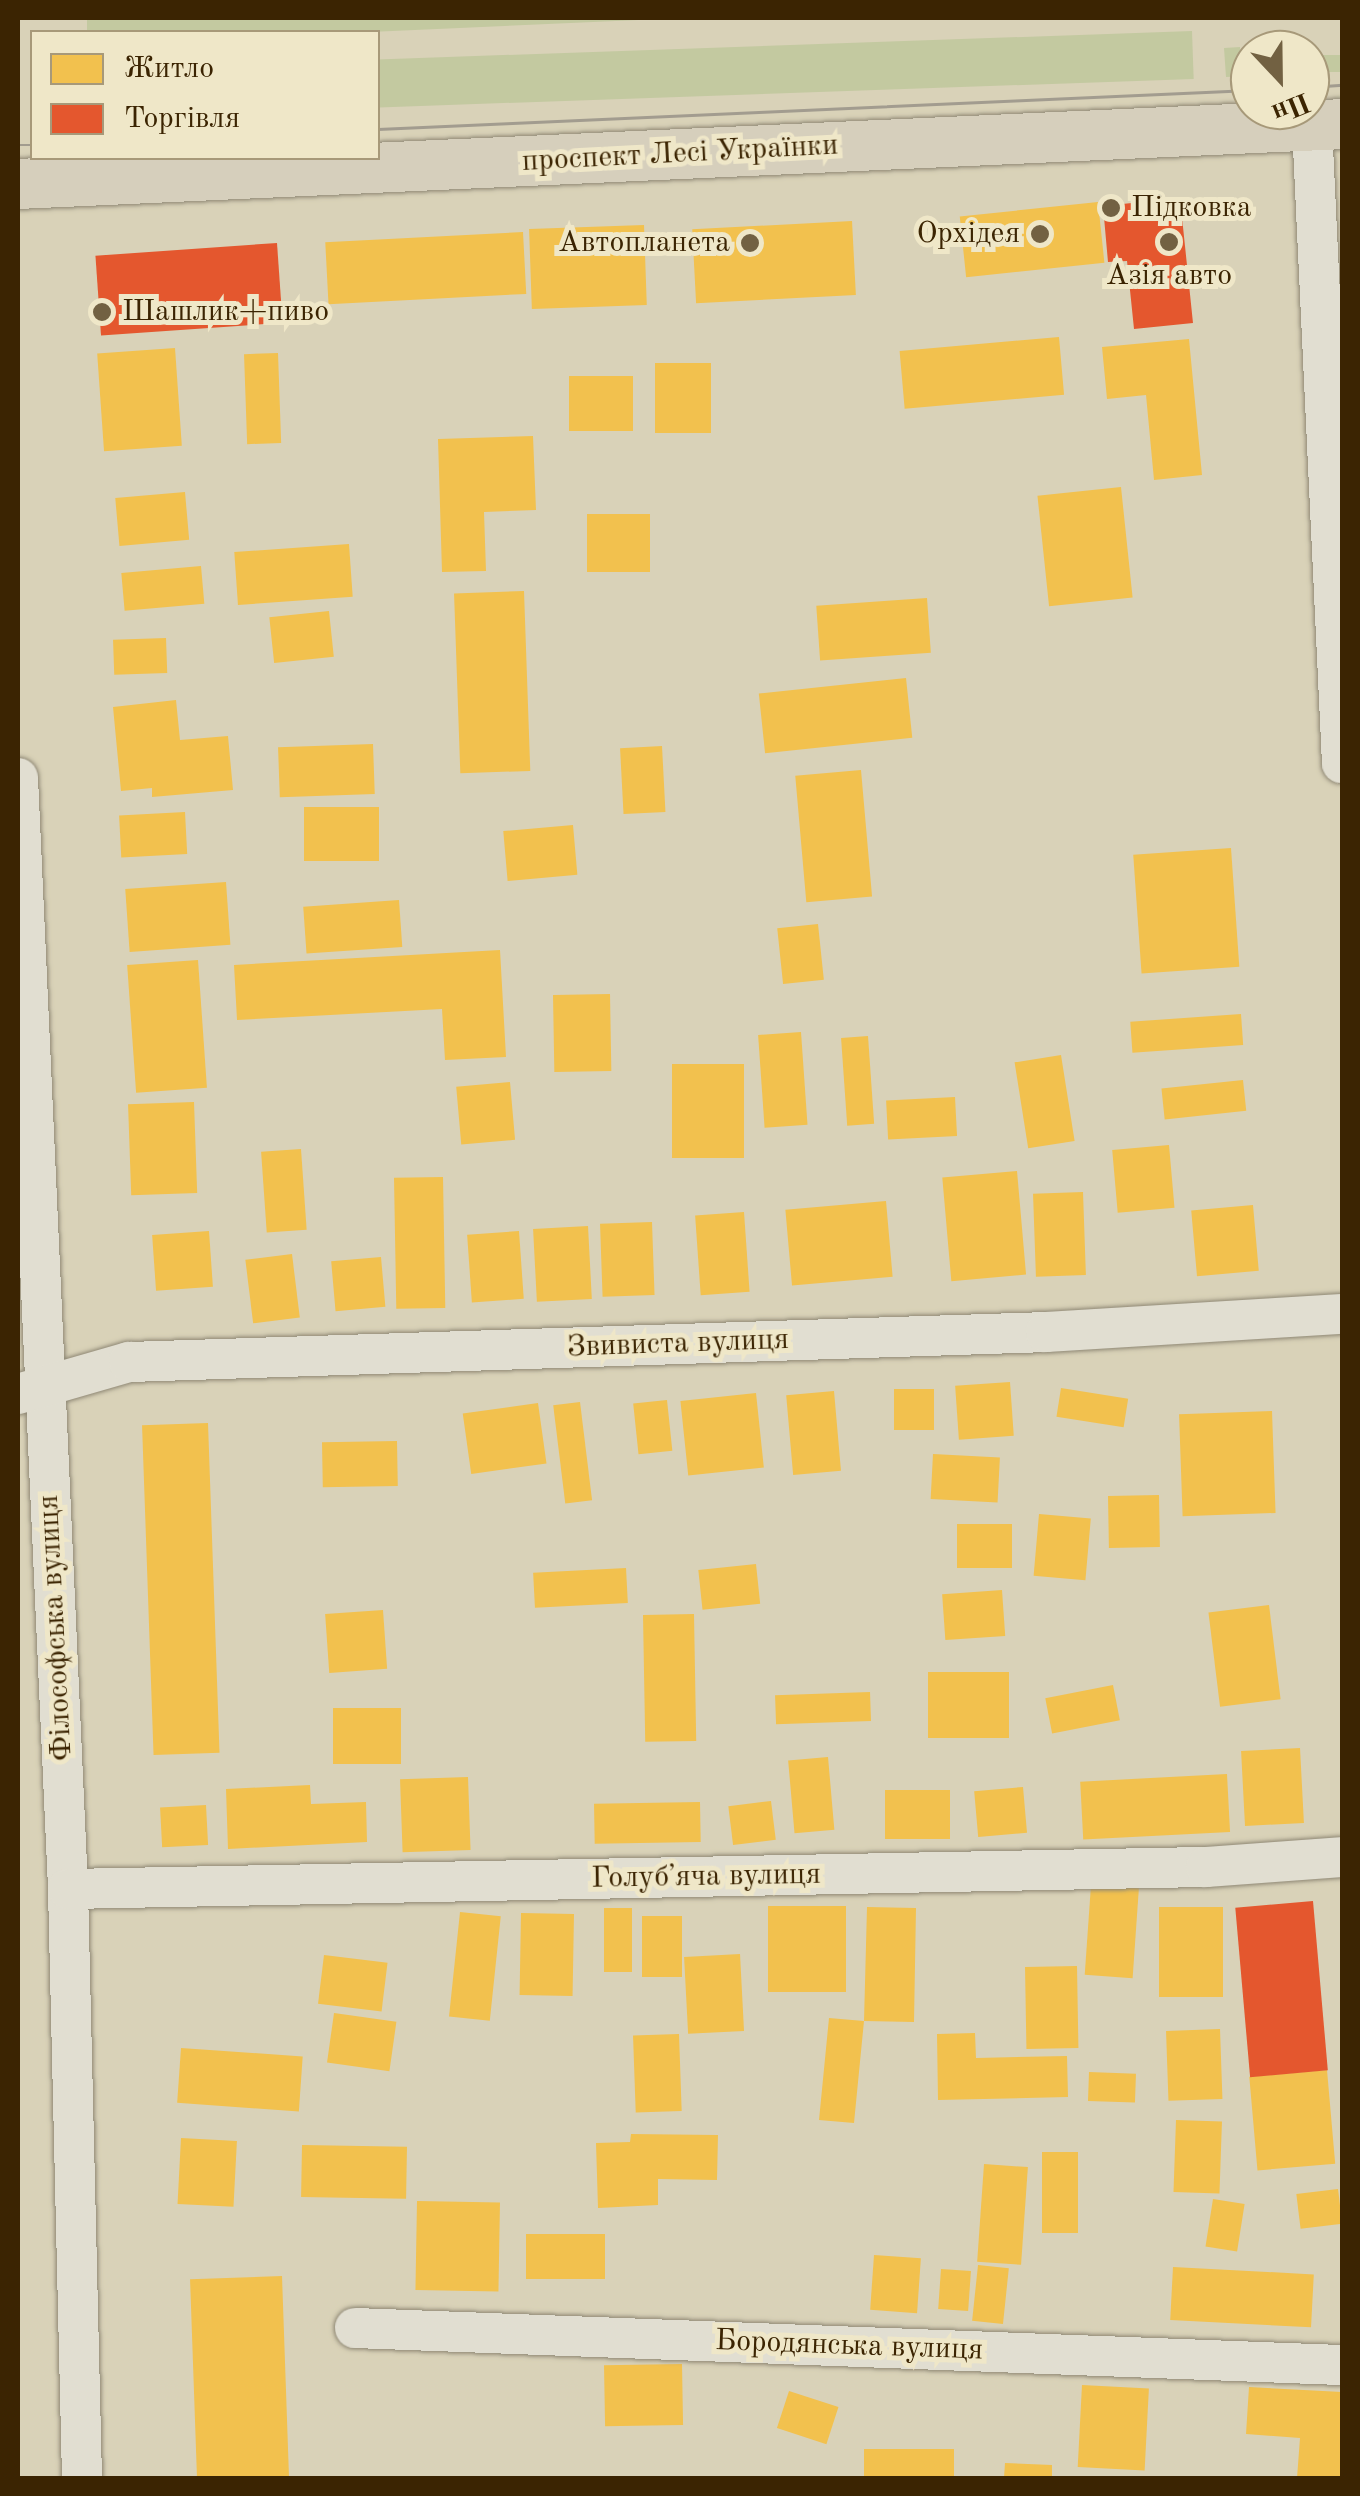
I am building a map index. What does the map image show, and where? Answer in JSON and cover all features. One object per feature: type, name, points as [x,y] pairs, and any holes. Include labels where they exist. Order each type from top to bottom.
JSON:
[{"type":"main road","name":"проспект Лесі Українки","points":[[18,184],[1230,129]]},
{"type":"street","points":[[1327,130],[1342,763]]},
{"type":"street","name":"Філософська вулиця","points":[[18,778],[31,1389],[68,1889],[82,2478]]},
{"type":"street","name":"Звивиста вулиця","points":[[31,1389],[129,1362],[1046,1332],[1342,1314]]},
{"type":"street","name":"Голубʼяча вулиця","points":[[68,1889],[1206,1867],[1342,1856]]},
{"type":"street","name":"Бородянська вулиця","points":[[356,2328],[1342,2365]]},
{"type":"green space","points":[[87,18],[684,18],[380,32],[87,30]]},
{"type":"green space","points":[[1192,31],[1194,79],[380,107],[380,59]]},
{"type":"green space","points":[[1224,48],[1230,48],[1230,77],[1226,77]]},
{"type":"green space","points":[[1330,55],[1342,55],[1342,72],[1330,72]]},
{"type":"building: Житло","points":[[1098,202],[1104,263],[966,277],[960,217]]},
{"type":"building: Житло","points":[[852,221],[856,295],[696,303],[692,229]]},
{"type":"building: Житло","points":[[644,225],[647,305],[532,309],[529,229]]},
{"type":"building: Житло","points":[[523,232],[526,294],[329,304],[325,242]]},
{"type":"building: Житло","points":[[1059,337],[1064,395],[905,409],[900,351]]},
{"type":"building: Житло","points":[[1189,339],[1202,475],[1154,480],[1146,395],[1107,399],[1102,347]]},
{"type":"building: Житло","points":[[175,348],[182,446],[104,451],[97,353]]},
{"type":"building: Житло","points":[[278,353],[281,443],[247,444],[244,354]]},
{"type":"building: Житло","points":[[655,363],[711,363],[711,433],[655,433]]},
{"type":"building: Житло","points":[[569,376],[633,376],[633,431],[569,431]]},
{"type":"building: Житло","points":[[533,436],[536,510],[484,512],[486,571],[442,572],[438,439]]},
{"type":"building: Житло","points":[[1121,487],[1133,597],[1049,606],[1037,496]]},
{"type":"building: Житло","points":[[185,492],[189,540],[119,546],[115,498]]},
{"type":"building: Житло","points":[[587,514],[650,514],[650,572],[587,572]]},
{"type":"building: Житло","points":[[349,544],[353,597],[238,605],[234,552]]},
{"type":"building: Житло","points":[[201,566],[204,604],[125,611],[121,573]]},
{"type":"building: Житло","points":[[524,591],[530,771],[460,773],[454,593]]},
{"type":"building: Житло","points":[[927,598],[931,653],[820,661],[816,606]]},
{"type":"building: Житло","points":[[329,611],[334,657],[274,663],[269,617]]},
{"type":"building: Житло","points":[[166,638],[167,673],[114,675],[113,640]]},
{"type":"building: Житло","points":[[906,678],[912,738],[765,753],[759,693]]},
{"type":"building: Житло","points":[[176,700],[180,740],[228,736],[233,790],[152,797],[152,788],[121,791],[113,707]]},
{"type":"building: Житло","points":[[373,744],[375,794],[280,797],[278,747]]},
{"type":"building: Житло","points":[[662,746],[665,812],[624,814],[620,748]]},
{"type":"building: Житло","points":[[861,770],[872,897],[806,902],[795,776]]},
{"type":"building: Житло","points":[[304,807],[379,807],[379,861],[304,861]]},
{"type":"building: Житло","points":[[185,812],[187,854],[121,857],[119,815]]},
{"type":"building: Житло","points":[[573,825],[577,875],[508,881],[503,831]]},
{"type":"building: Житло","points":[[1231,848],[1239,967],[1142,974],[1133,855]]},
{"type":"building: Житло","points":[[226,882],[230,945],[130,952],[125,889]]},
{"type":"building: Житло","points":[[399,900],[402,947],[307,954],[303,907]]},
{"type":"building: Житло","points":[[818,924],[824,980],[783,984],[777,928]]},
{"type":"building: Житло","points":[[500,950],[506,1057],[445,1060],[442,1009],[237,1020],[234,965]]},
{"type":"building: Житло","points":[[198,960],[207,1088],[136,1093],[127,965]]},
{"type":"building: Житло","points":[[610,994],[611,1071],[554,1072],[553,995]]},
{"type":"building: Житло","points":[[1241,1014],[1243,1045],[1132,1053],[1130,1022]]},
{"type":"building: Житло","points":[[801,1032],[807,1125],[765,1128],[758,1035]]},
{"type":"building: Житло","points":[[868,1036],[874,1124],[847,1126],[841,1038]]},
{"type":"building: Житло","points":[[1061,1055],[1075,1141],[1028,1148],[1015,1062]]},
{"type":"building: Житло","points":[[672,1064],[744,1064],[744,1158],[672,1158]]},
{"type":"building: Житло","points":[[1243,1080],[1246,1111],[1165,1119],[1161,1089]]},
{"type":"building: Житло","points":[[510,1082],[515,1140],[461,1144],[456,1087]]},
{"type":"building: Житло","points":[[955,1097],[957,1136],[888,1140],[886,1101]]},
{"type":"building: Житло","points":[[194,1102],[197,1193],[131,1195],[128,1104]]},
{"type":"building: Житло","points":[[1169,1145],[1174,1208],[1118,1213],[1112,1150]]},
{"type":"building: Житло","points":[[301,1149],[307,1230],[267,1233],[261,1152]]},
{"type":"building: Житло","points":[[1017,1171],[1026,1275],[951,1281],[942,1178]]},
{"type":"building: Житло","points":[[443,1177],[445,1308],[396,1309],[394,1178]]},
{"type":"building: Житло","points":[[1083,1192],[1086,1275],[1036,1277],[1033,1194]]},
{"type":"building: Житло","points":[[886,1201],[893,1277],[792,1286],[785,1210]]},
{"type":"building: Житло","points":[[1253,1205],[1259,1271],[1197,1276],[1191,1210]]},
{"type":"building: Житло","points":[[744,1212],[750,1292],[701,1295],[695,1215]]},
{"type":"building: Житло","points":[[652,1222],[655,1295],[603,1297],[600,1224]]},
{"type":"building: Житло","points":[[588,1226],[592,1299],[537,1302],[533,1229]]},
{"type":"building: Житло","points":[[209,1231],[213,1287],[156,1291],[152,1235]]},
{"type":"building: Житло","points":[[519,1231],[524,1299],[472,1302],[467,1235]]},
{"type":"building: Житло","points":[[292,1254],[300,1318],[253,1323],[245,1260]]},
{"type":"building: Житло","points":[[381,1257],[385,1307],[336,1311],[331,1261]]},
{"type":"building: Житло","points":[[1010,1382],[1014,1436],[959,1440],[955,1386]]},
{"type":"building: Житло","points":[[1061,1388],[1128,1399],[1124,1427],[1056,1417]]},
{"type":"building: Житло","points":[[894,1389],[934,1389],[934,1430],[894,1430]]},
{"type":"building: Житло","points":[[834,1391],[841,1471],[793,1475],[786,1395]]},
{"type":"building: Житло","points":[[756,1393],[764,1468],[688,1476],[680,1401]]},
{"type":"building: Житло","points":[[667,1400],[672,1451],[639,1454],[633,1404]]},
{"type":"building: Житло","points":[[580,1402],[592,1500],[565,1504],[553,1405]]},
{"type":"building: Житло","points":[[538,1403],[546,1463],[471,1474],[463,1414]]},
{"type":"building: Житло","points":[[1272,1411],[1276,1513],[1183,1516],[1179,1414]]},
{"type":"building: Житло","points":[[208,1423],[220,1753],[154,1755],[142,1425]]},
{"type":"building: Житло","points":[[397,1441],[398,1486],[323,1487],[322,1442]]},
{"type":"building: Житло","points":[[933,1454],[1000,1458],[998,1502],[931,1499]]},
{"type":"building: Житло","points":[[1159,1495],[1160,1547],[1109,1548],[1108,1496]]},
{"type":"building: Житло","points":[[1039,1514],[1091,1519],[1085,1580],[1034,1576]]},
{"type":"building: Житло","points":[[957,1524],[1012,1524],[1012,1568],[957,1568]]},
{"type":"building: Житло","points":[[756,1564],[760,1604],[702,1610],[698,1570]]},
{"type":"building: Житло","points":[[626,1568],[628,1603],[535,1608],[533,1573]]},
{"type":"building: Житло","points":[[1002,1590],[1005,1636],[945,1640],[942,1594]]},
{"type":"building: Житло","points":[[1269,1605],[1281,1699],[1220,1707],[1208,1612]]},
{"type":"building: Житло","points":[[383,1610],[387,1669],[329,1673],[325,1614]]},
{"type":"building: Житло","points":[[694,1614],[696,1741],[645,1742],[643,1615]]},
{"type":"building: Житло","points":[[928,1672],[1009,1672],[1009,1738],[928,1738]]},
{"type":"building: Житло","points":[[1113,1685],[1120,1720],[1052,1734],[1045,1698]]},
{"type":"building: Житло","points":[[870,1692],[871,1721],[776,1724],[775,1695]]},
{"type":"building: Житло","points":[[333,1708],[401,1708],[401,1764],[333,1764]]},
{"type":"building: Житло","points":[[1300,1748],[1304,1823],[1245,1826],[1241,1751]]},
{"type":"building: Житло","points":[[828,1757],[834,1830],[795,1833],[788,1760]]},
{"type":"building: Житло","points":[[1227,1774],[1230,1832],[1083,1840],[1080,1782]]},
{"type":"building: Житло","points":[[468,1777],[471,1850],[403,1852],[400,1779]]},
{"type":"building: Житло","points":[[310,1785],[311,1804],[366,1802],[367,1842],[228,1849],[226,1789]]},
{"type":"building: Житло","points":[[1023,1787],[1027,1833],[978,1837],[974,1791]]},
{"type":"building: Житло","points":[[885,1790],[950,1790],[950,1839],[885,1839]]},
{"type":"building: Житло","points":[[771,1801],[776,1840],[733,1845],[728,1806]]},
{"type":"building: Житло","points":[[700,1802],[701,1842],[595,1844],[594,1804]]},
{"type":"building: Житло","points":[[206,1805],[208,1845],[162,1847],[160,1807]]},
{"type":"building: Житло","points":[[1091,1885],[1139,1888],[1133,1978],[1085,1975]]},
{"type":"building: Житло","points":[[768,1906],[846,1906],[846,1992],[768,1992]]},
{"type":"building: Житло","points":[[867,1907],[916,1908],[914,2022],[864,2021]]},
{"type":"building: Житло","points":[[1159,1907],[1223,1907],[1223,1997],[1159,1997]]},
{"type":"building: Житло","points":[[604,1908],[632,1908],[632,1972],[604,1972]]},
{"type":"building: Житло","points":[[460,1912],[501,1916],[490,2021],[449,2016]]},
{"type":"building: Житло","points":[[521,1913],[574,1914],[573,1996],[520,1995]]},
{"type":"building: Житло","points":[[642,1916],[682,1916],[682,1977],[642,1977]]},
{"type":"building: Житло","points":[[740,1954],[744,2031],[688,2034],[684,1957]]},
{"type":"building: Житло","points":[[324,1955],[388,1963],[382,2011],[318,2004]]},
{"type":"building: Житло","points":[[1077,1966],[1078,2048],[1026,2049],[1025,1967]]},
{"type":"building: Житло","points":[[334,2013],[396,2022],[389,2071],[327,2063]]},
{"type":"building: Житло","points":[[829,2018],[864,2021],[854,2123],[819,2120]]},
{"type":"building: Житло","points":[[1220,2029],[1222,2099],[1168,2101],[1166,2031]]},
{"type":"building: Житло","points":[[975,2033],[976,2058],[1067,2056],[1068,2097],[938,2100],[937,2034]]},
{"type":"building: Житло","points":[[679,2034],[682,2111],[636,2113],[633,2036]]},
{"type":"building: Житло","points":[[181,2048],[303,2057],[299,2111],[177,2103]]},
{"type":"building: Житло","points":[[1327,2070],[1335,2164],[1257,2170],[1249,2077]]},
{"type":"building: Житло","points":[[1089,2072],[1136,2074],[1135,2103],[1088,2101]]},
{"type":"building: Житло","points":[[1176,2120],[1222,2122],[1219,2194],[1173,2192]]},
{"type":"building: Житло","points":[[631,2134],[718,2135],[717,2180],[658,2179],[658,2205],[598,2208],[596,2143],[630,2142]]},
{"type":"building: Житло","points":[[181,2138],[237,2141],[233,2207],[178,2204]]},
{"type":"building: Житло","points":[[302,2145],[407,2147],[406,2199],[301,2197]]},
{"type":"building: Житло","points":[[1042,2152],[1078,2152],[1078,2233],[1042,2233]]},
{"type":"building: Житло","points":[[984,2164],[1028,2167],[1021,2265],[977,2262]]},
{"type":"building: Житло","points":[[1338,2189],[1342,2224],[1301,2229],[1296,2194]]},
{"type":"building: Житло","points":[[1213,2199],[1245,2204],[1237,2251],[1205,2246]]},
{"type":"building: Житло","points":[[417,2201],[500,2202],[498,2291],[415,2290]]},
{"type":"building: Житло","points":[[526,2234],[605,2234],[605,2279],[526,2279]]},
{"type":"building: Житло","points":[[874,2255],[921,2258],[917,2313],[870,2310]]},
{"type":"building: Житло","points":[[978,2265],[1009,2268],[1003,2324],[972,2321]]},
{"type":"building: Житло","points":[[1173,2267],[1314,2274],[1311,2327],[1170,2320]]},
{"type":"building: Житло","points":[[941,2269],[971,2271],[968,2311],[938,2309]]},
{"type":"building: Житло","points":[[282,2276],[289,2478],[197,2478],[190,2279]]},
{"type":"building: Житло","points":[[682,2364],[683,2425],[605,2426],[604,2365]]},
{"type":"building: Житло","points":[[1082,2385],[1149,2389],[1145,2470],[1078,2467]]},
{"type":"building: Житло","points":[[1249,2387],[1342,2392],[1342,2478],[1297,2478],[1300,2438],[1246,2434]]},
{"type":"building: Житло","points":[[789,2391],[838,2407],[826,2444],[777,2428]]},
{"type":"building: Житло","points":[[864,2449],[954,2449],[954,2478],[864,2478]]},
{"type":"building: Житло","points":[[1005,2463],[1052,2465],[1052,2478],[1004,2478]]},
{"type":"building: Торгівля","points":[[1180,198],[1193,323],[1134,329],[1127,261],[1108,262],[1103,206]]},
{"type":"building: Торгівля","points":[[277,243],[283,323],[101,336],[95,256]]},
{"type":"building: Торгівля","points":[[1313,1901],[1328,2070],[1250,2077],[1235,1908]]},
{"type":"tram line","points":[[1330,86],[1342,85]]},
{"type":"tram line","points":[[380,129],[1230,91]]},
{"type":"tram line","points":[[18,145],[30,145]]},
{"type":"place","name":"Підковка","points":[[1111,208]]},
{"type":"place","name":"Орхідея","points":[[1040,234]]},
{"type":"place","name":"Азія авто","points":[[1169,242]]},
{"type":"place","name":"Автопланета","points":[[750,243]]},
{"type":"place","name":"Шашлик+пиво","points":[[102,312]]}]
